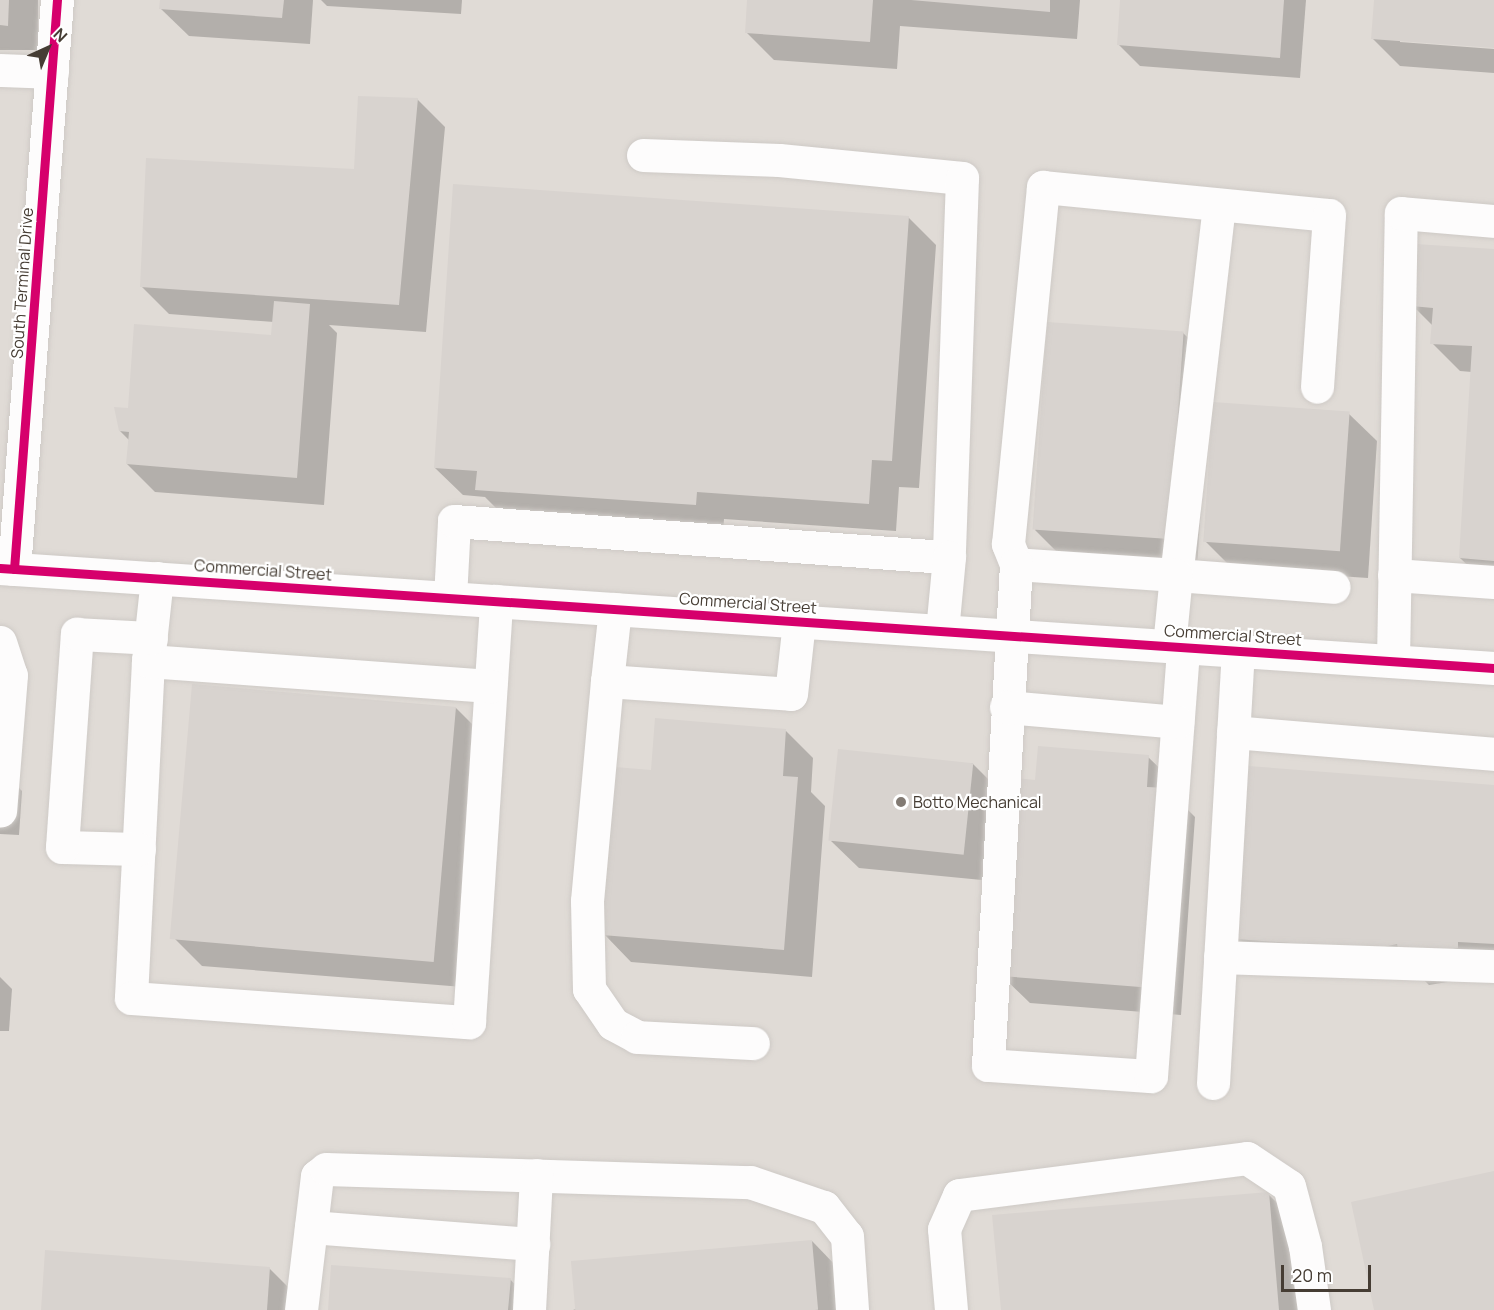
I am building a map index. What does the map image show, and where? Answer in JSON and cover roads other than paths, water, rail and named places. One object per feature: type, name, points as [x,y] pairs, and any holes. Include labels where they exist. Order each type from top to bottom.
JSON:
[{"type":"street","name":"South Terminal Drive","points":[[7,568],[57,0]]},
{"type":"street","points":[[0,70],[52,72]]},
{"type":"street","points":[[643,155],[779,160],[962,178],[948,557],[942,631]]},
{"type":"street","points":[[1218,205],[1176,574],[1177,722],[1151,1076],[988,1065],[1006,707],[1016,564],[1008,544],[1043,187],[1329,215],[1317,387]]},
{"type":"street","points":[[1392,661],[1401,213],[1494,221]]},
{"type":"street","points":[[450,598],[454,521],[948,557]]},
{"type":"street","points":[[1016,564],[1334,587]]},
{"type":"street","name":"Commercial Street","points":[[7,568],[1494,668]]},
{"type":"street","points":[[1394,575],[1494,582]]},
{"type":"street","points":[[158,578],[150,649],[131,998],[469,1022],[496,601]]},
{"type":"street","points":[[615,609],[606,681],[587,901],[589,989],[613,1024],[637,1037],[753,1043]]},
{"type":"street","points":[[606,681],[791,694],[798,621]]},
{"type":"street","points":[[139,849],[62,847],[77,634],[150,649],[490,686]]},
{"type":"street","points":[[0,642],[11,675],[0,811]]},
{"type":"street","points":[[1213,1083],[1238,651]]},
{"type":"street","points":[[1006,707],[1177,722]]},
{"type":"street","points":[[1233,732],[1494,754]]},
{"type":"street","points":[[1220,957],[1494,966]]},
{"type":"street","points":[[951,1310],[944,1229],[959,1195],[1247,1158],[1289,1186],[1305,1246],[1314,1310]]},
{"type":"street","points":[[301,1310],[318,1176],[326,1169],[750,1182],[824,1207],[847,1236],[852,1310]]},
{"type":"street","points":[[529,1310],[537,1175]]},
{"type":"street","points":[[311,1227],[533,1244]]},
{"type":"place","name":"Botto Mechanical","points":[[901,802]]}]
